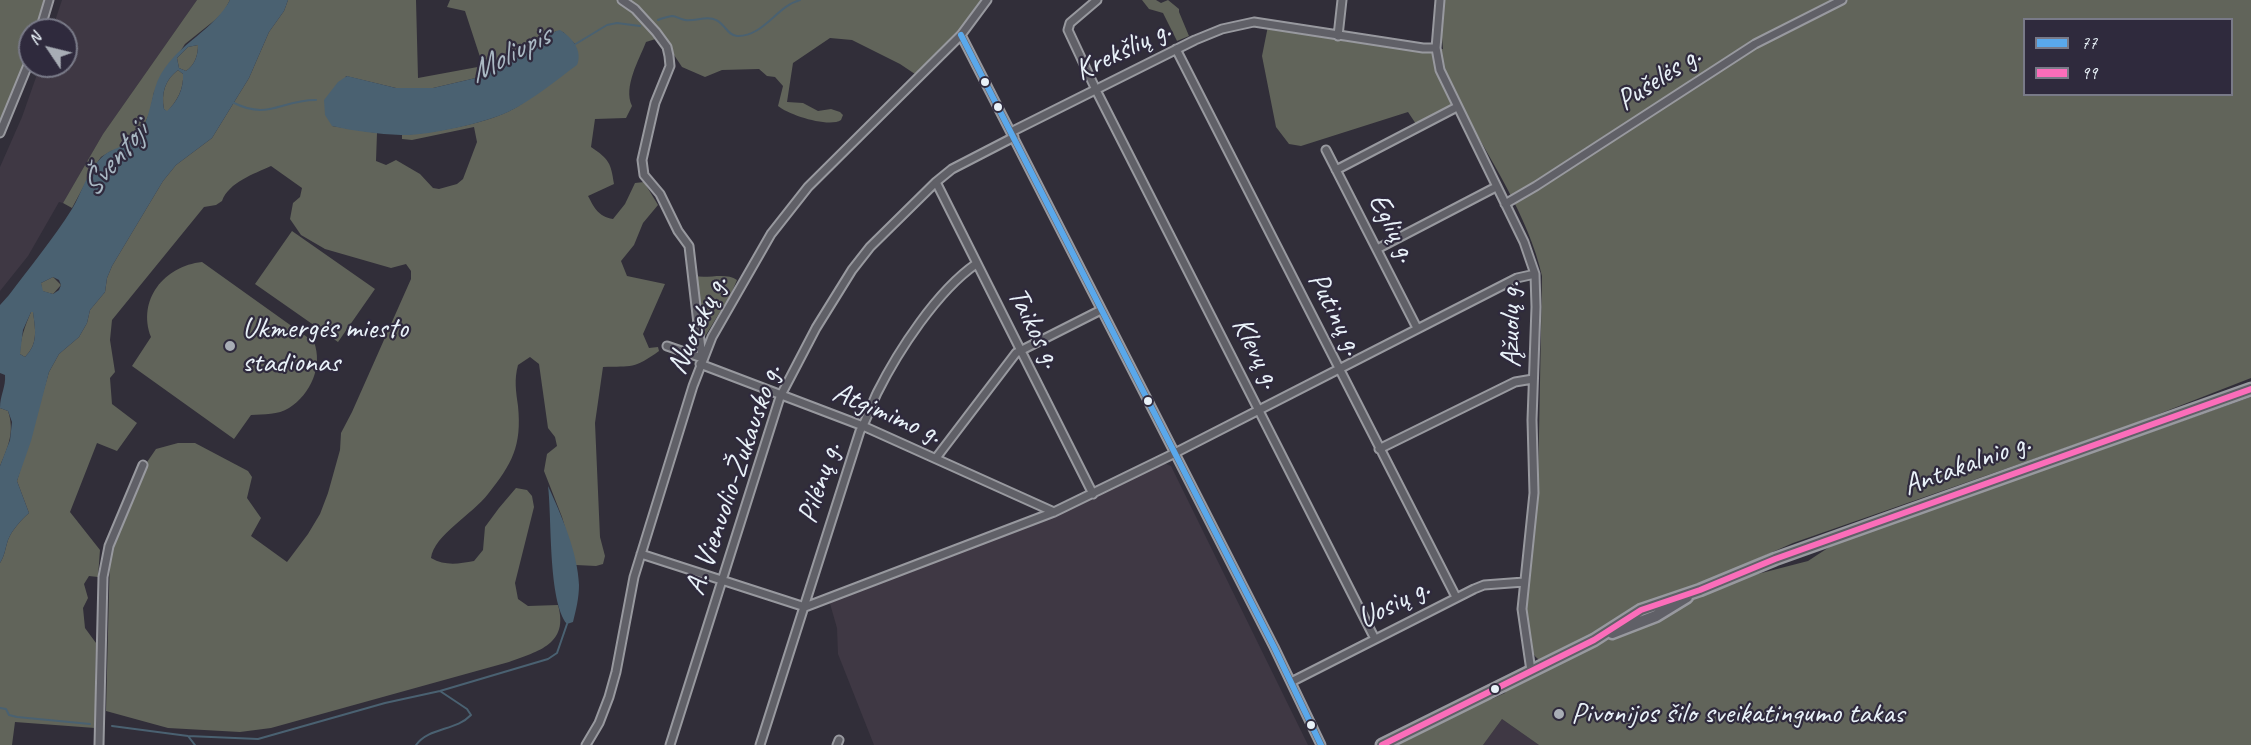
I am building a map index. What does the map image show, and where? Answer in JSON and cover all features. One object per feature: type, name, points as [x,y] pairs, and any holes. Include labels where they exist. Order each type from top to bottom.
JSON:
[{"type":"main road","name":"Antakalnio g.","points":[[1382,745],[1594,640],[1641,610],[1700,590],[1775,559],[2251,388]]},
{"type":"street","points":[[44,18],[49,0]]},
{"type":"street","points":[[622,0],[635,9],[656,32],[669,56],[670,66],[655,104],[642,160],[644,175],[660,194],[688,246],[701,361]]},
{"type":"street","name":"Nuotekų g.","points":[[586,745],[599,723],[611,688],[634,577],[701,361],[712,337],[771,234],[808,187],[961,35],[987,0]]},
{"type":"street","name":"Klevų g.","points":[[1097,0],[1068,27],[1095,89],[1375,639]]},
{"type":"street","points":[[1338,36],[1342,0]]},
{"type":"street","name":"Ąžuolų g.","points":[[1440,0],[1436,48],[1440,70],[1524,242],[1535,274],[1534,493],[1522,621],[1531,671]]},
{"type":"street","name":"Pušelės g.","points":[[1505,204],[1755,44],[1842,0]]},
{"type":"street","name":"Krekšlių g.","points":[[1012,135],[1095,89],[1176,49],[1222,29],[1254,22],[1338,36],[1436,48]]},
{"type":"street","points":[[961,35],[1322,745]]},
{"type":"street","name":"Putinų g.","points":[[1176,49],[1456,597]]},
{"type":"street","points":[[0,133],[23,78]]},
{"type":"street","points":[[1336,170],[1457,107]]},
{"type":"street","name":"A. Vienuolio-Žukausko g.","points":[[670,745],[781,394],[804,349],[852,270],[870,247],[952,169],[1012,135]]},
{"type":"street","name":"Eglių g.","points":[[1326,150],[1417,328]]},
{"type":"street","name":"Taikos g.","points":[[936,182],[1093,494]]},
{"type":"street","points":[[1377,249],[1496,187]]},
{"type":"street","name":"Pilėnų g.","points":[[760,745],[863,426],[890,368],[921,321],[939,299],[976,264]]},
{"type":"street","points":[[641,555],[805,608],[1054,512],[1517,278],[1535,274]]},
{"type":"street","points":[[936,458],[1008,362],[1020,351],[1101,310]]},
{"type":"street","name":"Atgimimo g.","points":[[667,346],[863,426],[1054,512]]},
{"type":"street","points":[[1379,449],[1515,382],[1533,379]]},
{"type":"street","points":[[99,745],[103,577],[106,556],[142,465]]},
{"type":"street","name":"Uosių g.","points":[[1291,682],[1456,597],[1484,585],[1524,582]]},
{"type":"shaded area","points":[[0,0],[46,0],[41,18],[18,18],[19,78],[0,127]]},
{"type":"shaded area","points":[[62,0],[197,0],[103,134],[63,203],[59,202],[28,256],[0,291],[0,167],[36,78],[78,78],[78,18],[56,18]]},
{"type":"shaded area","points":[[197,0],[230,0],[215,20],[185,44],[154,92],[150,112],[141,132],[125,147],[101,157],[72,208],[63,203],[103,134]]},
{"type":"shaded area","points":[[288,0],[416,0],[418,78],[483,66],[465,11],[447,7],[450,0],[982,0],[961,29],[915,74],[852,40],[830,38],[793,63],[787,102],[803,103],[818,111],[831,109],[840,112],[843,115],[841,120],[835,122],[809,119],[783,110],[778,106],[783,86],[775,77],[767,76],[759,69],[722,70],[705,77],[682,67],[662,37],[646,42],[631,82],[629,91],[632,106],[626,118],[595,119],[591,147],[608,162],[614,184],[588,196],[600,214],[613,219],[625,204],[635,183],[644,182],[658,205],[643,223],[634,245],[621,261],[627,276],[665,284],[643,334],[649,348],[658,347],[659,351],[644,361],[632,365],[603,367],[595,423],[600,537],[605,556],[603,564],[576,565],[562,517],[544,471],[547,454],[557,446],[555,437],[548,428],[539,364],[530,357],[518,365],[517,370],[519,420],[514,454],[481,502],[439,541],[431,558],[452,564],[474,561],[483,550],[485,527],[499,508],[516,488],[527,490],[532,496],[534,507],[515,583],[518,599],[528,606],[558,605],[559,629],[555,637],[541,649],[509,662],[271,728],[240,732],[168,728],[106,711],[110,553],[145,465],[156,449],[178,443],[195,443],[248,471],[252,477],[247,498],[261,518],[251,536],[287,562],[320,514],[340,450],[341,433],[411,279],[411,271],[406,264],[391,268],[325,249],[301,235],[290,219],[293,203],[300,197],[302,188],[271,166],[236,184],[216,205],[204,207],[112,320],[110,340],[115,372],[110,378],[112,404],[137,423],[117,451],[97,443],[70,512],[100,550],[98,577],[89,576],[84,584],[88,598],[83,608],[85,628],[96,643],[95,728],[15,722],[12,745],[0,745],[0,563],[12,533],[29,513],[17,481],[49,372],[59,354],[79,337],[87,323],[90,310],[105,292],[112,266],[163,181],[176,165],[212,138],[249,78],[269,32],[284,11]],"holes":[[[556,31],[563,32],[575,44],[539,87],[516,108],[467,125],[402,135],[402,139],[412,140],[474,127],[477,142],[463,179],[457,184],[439,189],[433,188],[420,174],[396,160],[386,165],[376,161],[377,133],[332,126],[346,76],[396,88],[433,88],[480,77]]]},
{"type":"shaded area","points":[[1142,0],[1156,0],[1161,3],[1168,0],[1179,9],[1189,36],[1177,41],[1163,13],[1149,9]]},
{"type":"shaded area","points":[[1444,0],[2251,0],[2251,378],[2128,426],[1793,543],[1634,613],[1540,660],[1535,657],[1529,644],[1525,606],[1538,488],[1542,276],[1518,209],[1459,103],[1416,124],[1408,112],[1301,146],[1289,144],[1276,127],[1262,56],[1268,26],[1344,41],[1427,51],[1443,49],[1441,26]]},
{"type":"shaded area","points":[[198,45],[197,56],[192,66],[186,71],[179,68],[177,58],[188,47]]},
{"type":"shaded area","points":[[178,70],[183,74],[181,90],[167,112],[164,109],[164,92],[170,78]]},
{"type":"shaded area","points":[[292,231],[375,289],[338,342],[255,284]]},
{"type":"shaded area","name":"Ukmergės miesto stadionas","points":[[202,262],[314,342],[316,351],[316,370],[313,379],[297,402],[280,412],[251,415],[234,439],[132,366],[151,337],[148,310],[157,287],[176,270]]},
{"type":"shaded area","points":[[695,276],[728,276],[737,280],[704,338],[701,336]]},
{"type":"shaded area","points":[[53,277],[61,285],[53,294],[42,291],[41,283]]},
{"type":"shaded area","points":[[33,311],[34,341],[25,357],[20,354],[21,343]]},
{"type":"shaded area","points":[[2251,397],[2251,745],[1539,745],[1502,719],[1483,745],[1396,745],[1677,606],[1750,576],[1808,561],[1837,542]]},
{"type":"shaded area","points":[[0,408],[8,411],[11,433],[0,466]]},
{"type":"shaded area","points":[[1164,463],[1171,466],[1308,745],[874,745],[838,654],[837,628],[829,600],[998,538],[1089,499]]},
{"type":"shaded area","points":[[1502,719],[1539,745],[1483,745]]},
{"type":"water","name":"Šventoji","points":[[230,0],[288,0],[284,11],[269,32],[249,78],[212,138],[176,165],[163,181],[112,266],[105,292],[90,310],[87,323],[79,337],[59,354],[49,372],[31,441],[17,481],[29,513],[12,533],[0,563],[0,466],[10,440],[12,422],[8,411],[0,408],[5,375],[0,373],[0,305],[65,220],[96,163],[106,154],[138,136],[148,116],[155,87],[168,63],[223,11]],"holes":[[[198,45],[195,60],[186,71],[179,68],[177,58],[188,47]],[[178,70],[183,74],[182,85],[177,99],[167,111],[164,109],[164,92]],[[53,277],[59,280],[61,285],[59,290],[53,294],[43,291],[41,283]],[[33,312],[34,341],[25,357],[20,354],[23,330]]]},
{"type":"water","points":[[560,30],[569,36],[575,45],[579,55],[577,65],[526,102],[498,116],[440,131],[401,135],[332,126],[325,115],[324,100],[338,82],[347,76],[396,88],[433,88],[480,77]]},
{"type":"water","points":[[548,486],[568,534],[578,573],[579,590],[573,622],[567,624],[561,613],[554,579]]},
{"type":"waterway","name":"Moliupis","points":[[658,20],[672,16],[683,20],[712,19],[734,35],[746,35],[755,32],[784,8],[800,0]]},
{"type":"waterway","name":"Moliupis","points":[[574,45],[607,25],[617,23],[640,26]]},
{"type":"waterway","name":"Moliupis","points":[[232,102],[256,110],[265,110],[316,100]]},
{"type":"waterway","points":[[112,726],[188,736],[258,739],[385,703],[440,691],[548,659],[557,653],[567,624]]},
{"type":"waterway","points":[[416,745],[428,735],[458,724],[471,715],[467,709],[440,691]]},
{"type":"waterway","points":[[0,708],[6,709],[9,715],[17,717],[90,724]]},
{"type":"waterway","points":[[188,736],[195,745]]},
{"type":"transit line","name":"77","points":[[961,35],[1274,647],[1321,745]]},
{"type":"transit line","name":"99","points":[[1382,745],[1594,640],[1641,610],[1700,590],[1775,559],[2251,389]]},
{"type":"place","name":"Ukmergės miesto stadionas","points":[[230,346]]},
{"type":"place","name":"Pivonijos šilo sveikatingumo takas","points":[[1559,714]]}]
